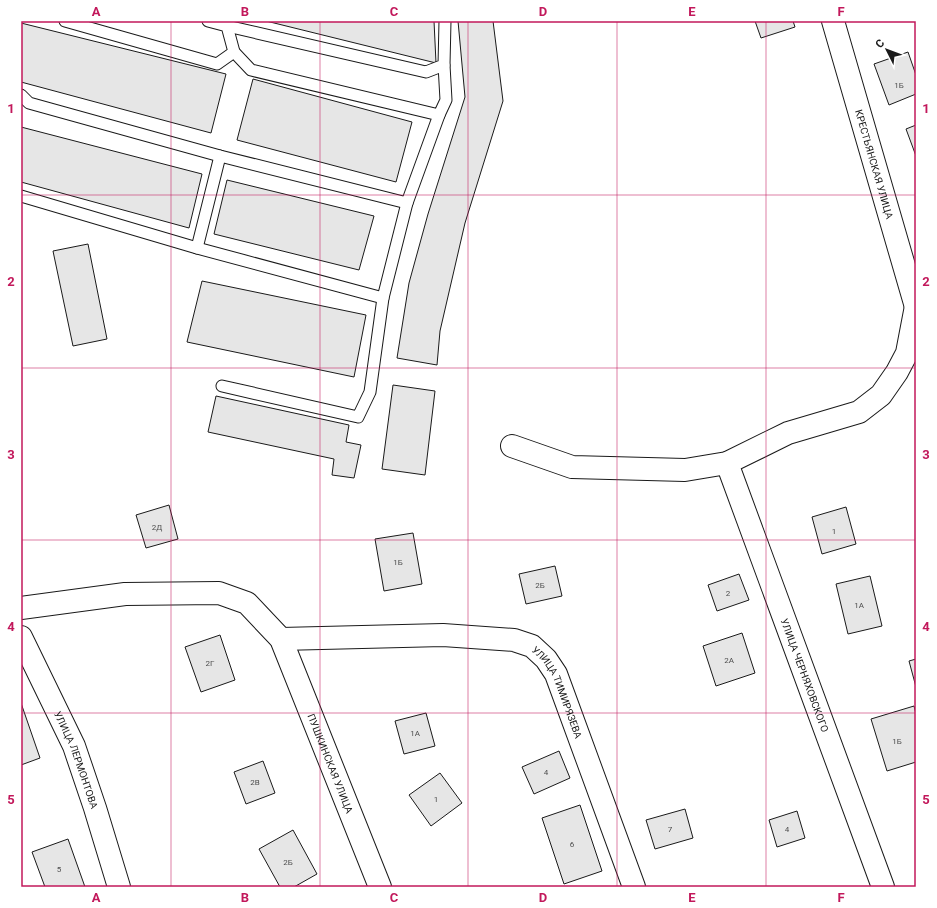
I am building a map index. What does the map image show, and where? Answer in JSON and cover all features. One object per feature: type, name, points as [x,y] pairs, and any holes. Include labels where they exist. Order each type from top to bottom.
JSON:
[{"type":"street","name":"КРЕСТЬЯНСКАЯ УЛИЦА","points":[[833,21],[916,306]]},
{"type":"street","points":[[512,446],[572,467],[685,470],[727,464],[788,433],[859,412],[881,395],[897,372],[907,353],[916,306]]},
{"type":"street","name":"УЛИЦА ЧЕРНЯХОВСКОГО","points":[[727,464],[883,887]]},
{"type":"street","points":[[21,608],[125,594],[218,593],[247,603],[281,639]]},
{"type":"street","name":"УЛИЦА ТИМИРЯЗЕВА","points":[[281,639],[443,635],[514,640],[532,646],[546,659],[556,674],[634,887]]},
{"type":"street","name":"УЛИЦА ЛЕРМОНТОВА","points":[[21,637],[74,746],[95,808],[118,887]]},
{"type":"street","name":"ПУШКИНСКАЯ УЛИЦА","points":[[281,639],[380,887]]},
{"type":"lane","points":[[65,21],[217,64],[234,52]]},
{"type":"lane","points":[[208,21],[426,72],[444,65]]},
{"type":"lane","points":[[222,386],[358,417],[370,392],[383,298],[407,203],[439,115],[446,100],[444,65],[445,21]]},
{"type":"lane","points":[[227,26],[234,52],[251,70],[439,115]]},
{"type":"lane","points":[[21,96],[29,103],[220,156],[407,203]]},
{"type":"lane","points":[[197,248],[220,156]]},
{"type":"lane","points":[[21,196],[197,248],[383,298]]},
{"type":"building","points":[[266,21],[434,21],[436,63]]},
{"type":"building","points":[[458,21],[493,21],[503,101],[465,223],[440,331],[437,365],[397,358],[409,283],[428,214],[465,97]]},
{"type":"building","points":[[755,21],[793,21],[795,27],[761,38]]},
{"type":"building","points":[[21,23],[226,74],[211,133],[21,82]]},
{"type":"building","points":[[908,52],[916,75],[916,94],[889,105],[874,64]]},
{"type":"building","points":[[253,79],[412,122],[396,182],[237,140]]},
{"type":"building","points":[[916,125],[916,156],[906,129]]},
{"type":"building","points":[[21,127],[202,174],[189,228],[21,182]]},
{"type":"building","points":[[227,180],[374,216],[359,270],[214,234]]},
{"type":"building","points":[[88,244],[107,339],[73,346],[53,251]]},
{"type":"building","points":[[202,281],[366,315],[354,377],[187,342]]},
{"type":"building","points":[[393,385],[435,391],[425,475],[382,469]]},
{"type":"building","points":[[216,396],[349,425],[346,442],[361,445],[354,478],[332,475],[334,459],[208,432]]},
{"type":"building","points":[[169,505],[178,539],[146,548],[136,515]]},
{"type":"building","points":[[846,507],[856,544],[822,554],[812,517]]},
{"type":"building","points":[[413,533],[422,584],[384,591],[375,539]]},
{"type":"building","points":[[555,566],[562,596],[526,604],[519,574]]},
{"type":"building","points":[[739,574],[749,600],[717,611],[708,585]]},
{"type":"building","points":[[870,576],[882,626],[848,634],[836,584]]},
{"type":"building","points":[[742,633],[755,673],[716,686],[703,646]]},
{"type":"building","points":[[220,635],[235,680],[201,692],[185,647]]},
{"type":"building","points":[[916,659],[916,687],[909,661]]},
{"type":"building","points":[[21,703],[40,758],[21,765]]},
{"type":"building","points":[[914,706],[916,714],[916,762],[887,771],[871,719]]},
{"type":"building","points":[[426,713],[435,746],[404,754],[395,721]]},
{"type":"building","points":[[559,751],[570,778],[534,794],[522,767]]},
{"type":"building","points":[[263,761],[275,793],[246,804],[234,772]]},
{"type":"building","points":[[440,773],[462,803],[431,826],[409,795]]},
{"type":"building","points":[[580,805],[602,871],[564,884],[542,818]]},
{"type":"building","points":[[685,809],[693,838],[655,849],[646,820]]},
{"type":"building","points":[[797,811],[805,838],[777,847],[769,820]]},
{"type":"building","points":[[293,830],[317,874],[294,887],[280,887],[259,849]]},
{"type":"building","points":[[68,839],[85,887],[45,887],[32,852]]}]
